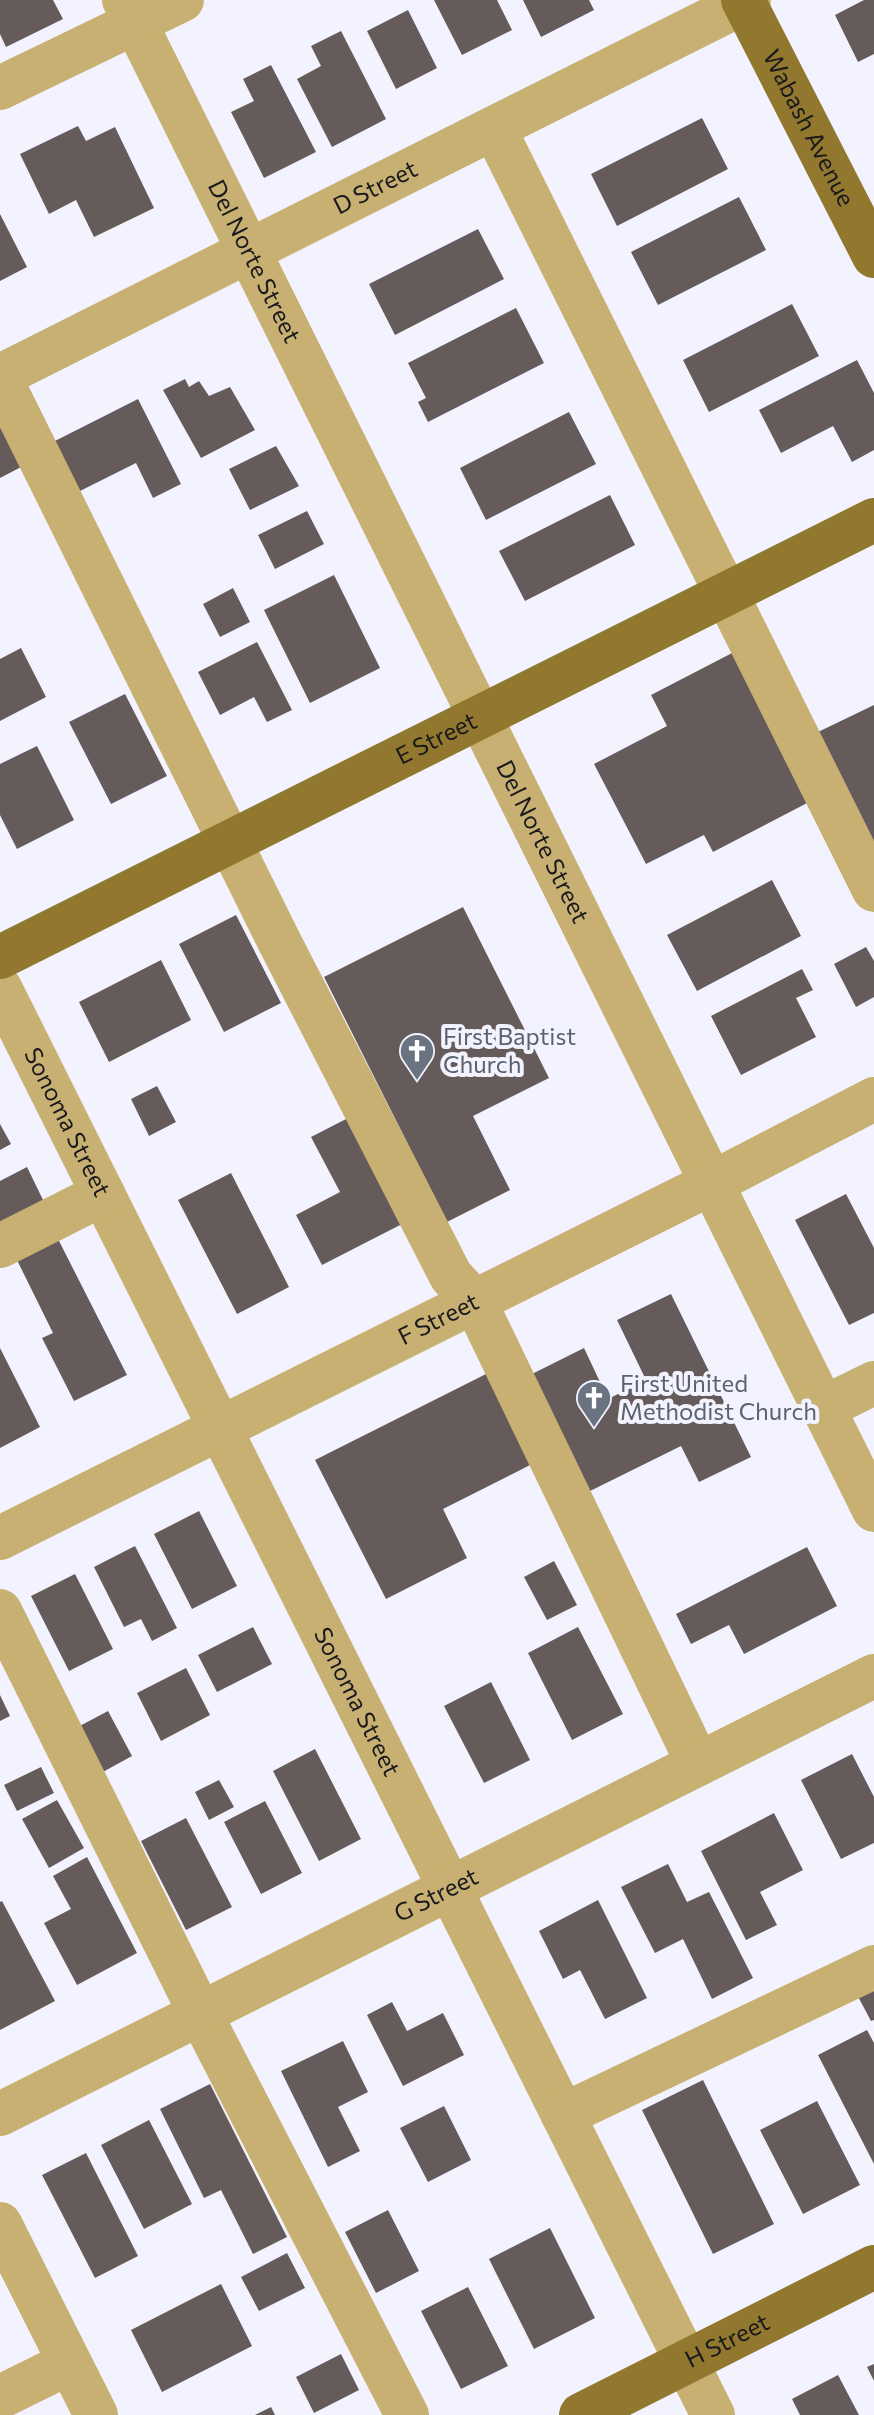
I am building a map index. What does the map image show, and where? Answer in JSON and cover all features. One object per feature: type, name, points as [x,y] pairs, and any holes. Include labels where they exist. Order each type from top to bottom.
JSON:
[{"type":"main road","name":"Wabash Avenue","points":[[745,1],[874,256]]},
{"type":"main road","name":"E Street","points":[[0,957],[874,520]]},
{"type":"main road","name":"H Street","points":[[581,2415],[874,2267]]},
{"type":"street","points":[[0,88],[130,12],[182,0]]},
{"type":"street","name":"D Street","points":[[0,377],[745,1]]},
{"type":"street","name":"Del Norte Street","points":[[130,12],[874,1510]]},
{"type":"street","points":[[494,128],[874,890]]},
{"type":"street","points":[[0,377],[229,841],[451,1276],[475,1302],[698,1764]]},
{"type":"street","name":"Sonoma Street","points":[[0,988],[713,2415]]},
{"type":"street","name":"F Street","points":[[0,1538],[874,1099]]},
{"type":"street","points":[[0,1246],[103,1194]]},
{"type":"street","points":[[823,1408],[874,1383]]},
{"type":"street","points":[[0,1611],[200,2013],[407,2415]]},
{"type":"street","name":"G Street","points":[[0,2114],[874,1676]]},
{"type":"street","points":[[563,2115],[874,1967]]},
{"type":"street","points":[[0,2224],[96,2415]]},
{"type":"street","points":[[0,2397],[69,2363]]},
{"type":"building","points":[[0,0],[53,0],[63,19],[6,47],[0,34]]},
{"type":"building","points":[[434,0],[497,0],[512,30],[462,55]]},
{"type":"building","points":[[523,0],[589,0],[594,10],[541,37]]},
{"type":"building","points":[[864,0],[874,0],[874,54],[858,62],[835,15]]},
{"type":"building","points":[[408,10],[437,68],[396,89],[367,31]]},
{"type":"building","points":[[341,31],[386,119],[332,147],[297,79],[321,66],[311,46]]},
{"type":"building","points":[[271,65],[316,152],[264,178],[231,112],[254,101],[243,79]]},
{"type":"building","points":[[702,118],[728,169],[617,226],[591,174]]},
{"type":"building","points":[[78,126],[86,141],[115,127],[154,208],[94,237],[76,200],[49,214],[20,154]]},
{"type":"building","points":[[739,197],[766,250],[658,305],[631,252]]},
{"type":"building","points":[[0,214],[27,267],[0,281]]},
{"type":"building","points":[[478,229],[504,279],[395,335],[369,284]]},
{"type":"building","points":[[792,304],[819,356],[709,412],[683,360]]},
{"type":"building","points":[[516,308],[544,363],[428,422],[418,402],[426,398],[408,363]]},
{"type":"building","points":[[857,360],[874,393],[874,450],[852,462],[833,426],[781,453],[759,410]]},
{"type":"building","points":[[185,379],[189,387],[199,381],[209,396],[230,387],[255,430],[201,458],[163,390]]},
{"type":"building","points":[[138,399],[181,484],[153,498],[136,463],[74,494],[49,444]]},
{"type":"building","points":[[569,412],[596,464],[486,520],[460,468]]},
{"type":"building","points":[[0,421],[23,466],[0,478]]},
{"type":"building","points":[[276,446],[299,486],[250,510],[229,469]]},
{"type":"building","points":[[610,495],[635,545],[525,601],[499,551]]},
{"type":"building","points":[[307,511],[324,544],[275,569],[258,535]]},
{"type":"building","points":[[334,575],[380,668],[310,703],[264,610]]},
{"type":"building","points":[[233,588],[250,622],[220,637],[203,604]]},
{"type":"building","points":[[257,642],[292,710],[267,722],[254,697],[220,715],[198,672]]},
{"type":"building","points":[[21,648],[46,697],[0,721],[0,659]]},
{"type":"building","points":[[734,652],[811,801],[713,852],[704,835],[646,864],[594,764],[667,726],[651,695]]},
{"type":"building","points":[[125,694],[167,776],[111,804],[69,722]]},
{"type":"building","points":[[874,705],[874,847],[818,732]]},
{"type":"building","points":[[37,746],[74,820],[17,849],[0,815],[0,764]]},
{"type":"building","points":[[772,880],[801,936],[697,991],[667,935]]},
{"type":"building","points":[[463,907],[549,1078],[473,1116],[510,1190],[447,1222],[324,977]]},
{"type":"building","points":[[236,915],[281,1003],[224,1032],[179,944]]},
{"type":"building","points":[[866,947],[874,961],[874,997],[856,1007],[834,964]]},
{"type":"building","points":[[161,960],[191,1020],[109,1062],[79,1002]]},
{"type":"building","points":[[802,969],[813,990],[796,998],[816,1037],[741,1075],[711,1016]]},
{"type":"building","points":[[157,1086],[176,1122],[149,1136],[131,1099]]},
{"type":"building","points":[[350,1117],[404,1223],[322,1265],[296,1215],[340,1192],[311,1137]]},
{"type":"building","points":[[0,1124],[11,1144],[0,1150]]},
{"type":"building","points":[[27,1167],[45,1204],[0,1227],[0,1181]]},
{"type":"building","points":[[231,1173],[289,1287],[237,1314],[178,1200]]},
{"type":"building","points":[[846,1194],[874,1248],[874,1313],[849,1325],[795,1220]]},
{"type":"building","points":[[56,1235],[127,1375],[74,1401],[42,1338],[53,1333],[15,1256]]},
{"type":"building","points":[[671,1294],[751,1457],[699,1482],[681,1446],[584,1494],[526,1377],[584,1348],[608,1399],[646,1380],[617,1320]]},
{"type":"building","points":[[0,1348],[40,1427],[0,1448]]},
{"type":"building","points":[[490,1372],[536,1462],[443,1509],[467,1558],[386,1599],[315,1460]]},
{"type":"building","points":[[199,1511],[237,1586],[192,1609],[154,1534]]},
{"type":"building","points":[[135,1546],[177,1628],[152,1641],[141,1619],[124,1627],[94,1567]]},
{"type":"building","points":[[807,1547],[837,1606],[744,1654],[729,1625],[691,1644],[676,1614]]},
{"type":"building","points":[[554,1561],[577,1605],[547,1620],[524,1577]]},
{"type":"building","points":[[75,1574],[113,1649],[69,1671],[31,1596]]},
{"type":"building","points":[[253,1627],[272,1664],[217,1692],[198,1655]]},
{"type":"building","points":[[578,1627],[623,1714],[572,1740],[528,1653]]},
{"type":"building","points":[[186,1668],[210,1715],[161,1741],[137,1693]]},
{"type":"building","points":[[491,1682],[530,1760],[484,1783],[444,1706]]},
{"type":"building","points":[[0,1695],[10,1716],[0,1721]]},
{"type":"building","points":[[108,1711],[132,1756],[101,1773],[76,1728]]},
{"type":"building","points":[[315,1749],[361,1839],[319,1861],[273,1771]]},
{"type":"building","points":[[852,1754],[874,1797],[874,1843],[841,1859],[801,1780]]},
{"type":"building","points":[[41,1767],[54,1793],[17,1811],[4,1785]]},
{"type":"building","points":[[219,1780],[234,1807],[209,1820],[195,1792]]},
{"type":"building","points":[[57,1800],[84,1848],[49,1868],[22,1819]]},
{"type":"building","points":[[265,1801],[302,1873],[261,1894],[224,1822]]},
{"type":"building","points":[[774,1813],[803,1870],[760,1892],[777,1925],[746,1940],[701,1851]]},
{"type":"building","points":[[186,1818],[232,1907],[186,1930],[141,1841]]},
{"type":"building","points":[[87,1857],[137,1953],[77,1985],[44,1923],[71,1909],[53,1876]]},
{"type":"building","points":[[668,1864],[687,1902],[709,1892],[753,1978],[712,1999],[683,1939],[655,1953],[621,1887]]},
{"type":"building","points":[[598,1900],[647,1998],[605,2019],[580,1970],[563,1979],[539,1931]]},
{"type":"building","points":[[0,1902],[55,2001],[0,2030]]},
{"type":"building","points":[[874,1981],[874,2020],[871,2021],[855,1991]]},
{"type":"building","points":[[392,2002],[407,2031],[443,2013],[464,2055],[403,2086],[367,2015]]},
{"type":"building","points":[[867,2030],[874,2043],[874,2164],[818,2055]]},
{"type":"building","points":[[343,2041],[368,2092],[338,2107],[360,2151],[328,2167],[281,2071]]},
{"type":"building","points":[[703,2080],[774,2224],[713,2254],[642,2110]]},
{"type":"building","points":[[210,2084],[287,2237],[253,2254],[221,2190],[204,2198],[160,2109]]},
{"type":"building","points":[[817,2101],[860,2185],[803,2214],[760,2130]]},
{"type":"building","points":[[444,2106],[471,2160],[428,2182],[400,2128]]},
{"type":"building","points":[[149,2120],[192,2204],[144,2229],[101,2145]]},
{"type":"building","points":[[86,2153],[138,2256],[95,2278],[42,2175]]},
{"type":"building","points":[[388,2210],[419,2271],[376,2293],[345,2232]]},
{"type":"building","points":[[550,2228],[595,2318],[534,2349],[489,2259]]},
{"type":"building","points":[[287,2253],[305,2288],[259,2311],[241,2277]]},
{"type":"building","points":[[221,2284],[252,2346],[162,2392],[131,2330]]},
{"type":"building","points":[[468,2287],[508,2366],[461,2389],[421,2311]]},
{"type":"building","points":[[341,2354],[359,2390],[314,2413],[296,2377]]},
{"type":"building","points":[[874,2364],[874,2381],[867,2367]]},
{"type":"building","points":[[838,2375],[859,2415],[800,2415],[792,2399]]},
{"type":"building","points":[[271,2407],[275,2415],[255,2415]]},
{"type":"place","name":"First Baptist Church","points":[[417,1082]]},
{"type":"place","name":"First United Methodist Church","points":[[594,1429]]}]
